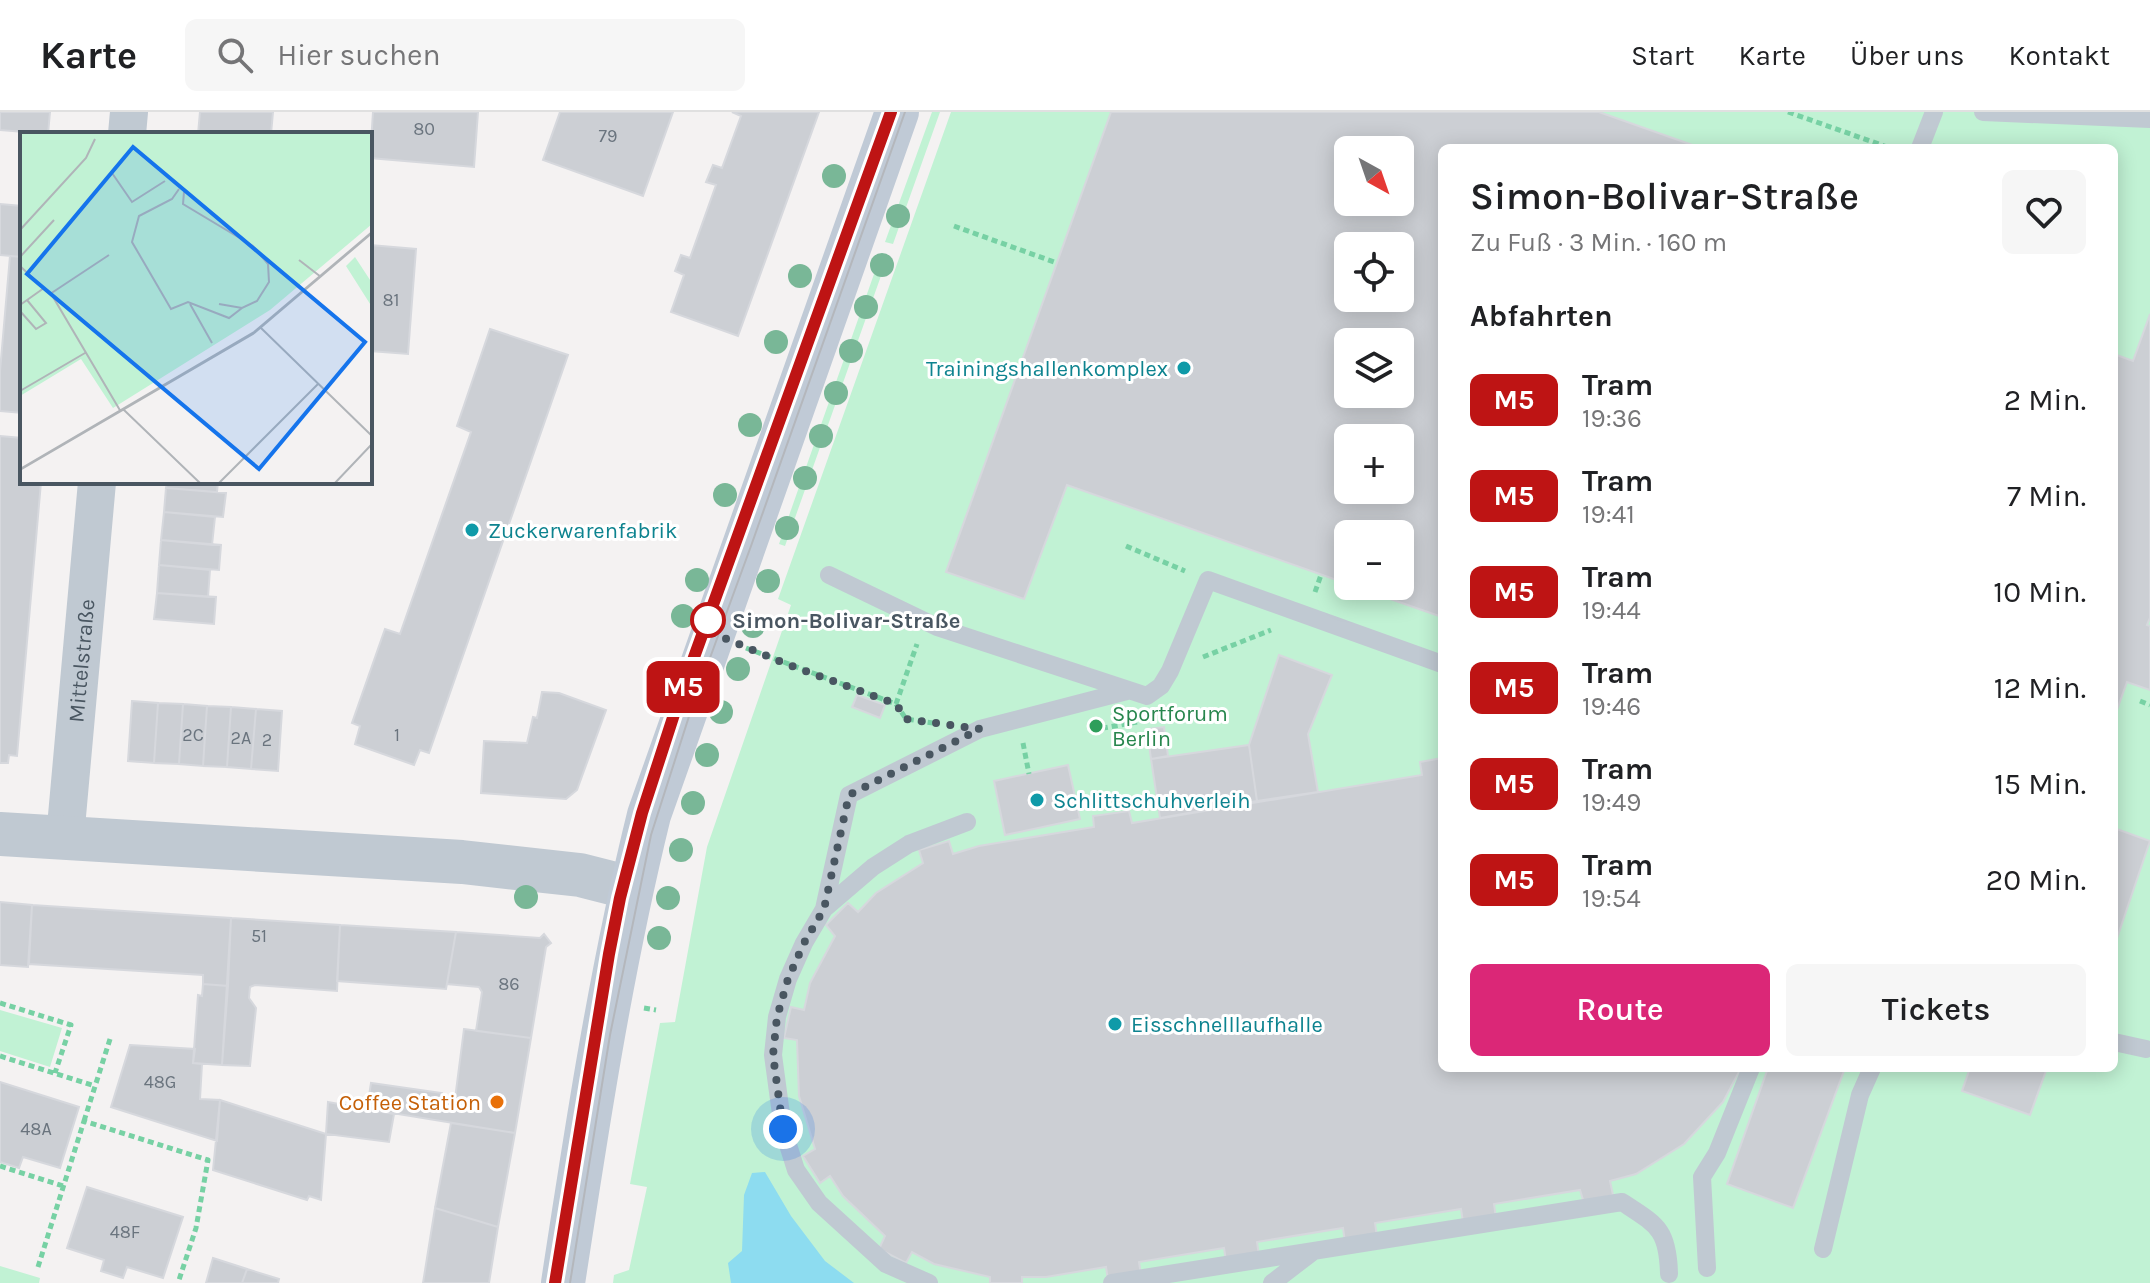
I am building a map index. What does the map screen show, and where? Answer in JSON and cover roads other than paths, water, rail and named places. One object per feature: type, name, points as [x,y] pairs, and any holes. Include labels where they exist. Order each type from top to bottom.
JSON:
[{"type":"main road","points":[[563,1283],[608,1008],[631,888],[649,815],[897,112]]},
{"type":"street","points":[[127,132],[129,112]]},
{"type":"street","name":"Mittelstraße","points":[[65,838],[97,484]]},
{"type":"street","points":[[0,834],[462,862],[580,875],[631,888]]},
{"type":"lane","points":[[1922,144],[1934,112]]},
{"type":"lane","points":[[1983,112],[2150,119]]},
{"type":"lane","points":[[829,575],[937,627],[1147,696],[1161,686],[1170,671],[1208,580],[1438,663]]},
{"type":"lane","points":[[929,1283],[886,1264],[819,1203],[796,1170],[783,1129],[773,1055],[777,1017],[788,979],[824,909],[849,795],[980,729],[1127,691]]},
{"type":"lane","points":[[824,909],[873,867],[909,844],[967,822]]},
{"type":"lane","points":[[2118,1043],[2146,1049]]},
{"type":"lane","points":[[1707,1268],[1702,1177],[1717,1153],[1749,1072]]},
{"type":"lane","points":[[1823,1249],[1860,1095],[1870,1072]]},
{"type":"lane","points":[[1112,1283],[1622,1202],[1659,1226],[1668,1256],[1669,1274]]},
{"type":"lane","points":[[1272,1283],[1313,1251]]},
{"type":"water","points":[[765,1172],[791,1216],[825,1261],[854,1283],[731,1283],[728,1263],[742,1251],[744,1195],[752,1173]]},
{"type":"tram line","points":[[555,1283],[609,954],[642,813],[680,696],[891,112]]},
{"type":"tram line","name":"M5","points":[[555,1283],[609,954],[642,813],[680,696],[891,112]]},
{"type":"tram line","points":[[570,1283],[610,1035],[651,835],[692,707],[905,112]]},
{"type":"place","name":"Trainingshallenkomplex","points":[[1184,368]]},
{"type":"place","name":"Zuckerwarenfabrik","points":[[472,530]]},
{"type":"place","name":"Simon-Bolivar-Straße","points":[[708,620]]},
{"type":"place","name":"Sportforum Berlin","points":[[1096,726]]},
{"type":"place","name":"Schlittschuhverleih","points":[[1037,800]]},
{"type":"place","name":"Eisschnelllaufhalle","points":[[1115,1024]]},
{"type":"place","name":"Coffee Station","points":[[497,1102]]}]
